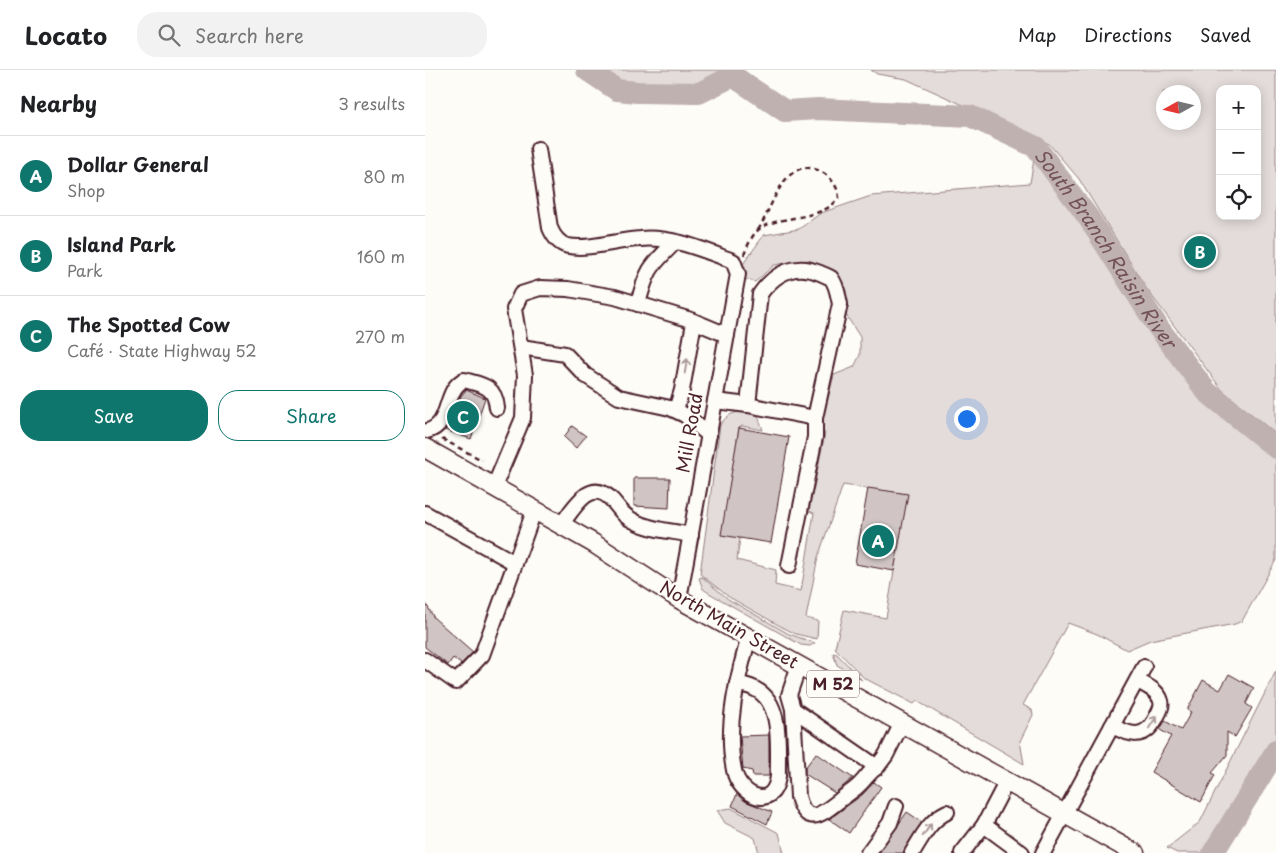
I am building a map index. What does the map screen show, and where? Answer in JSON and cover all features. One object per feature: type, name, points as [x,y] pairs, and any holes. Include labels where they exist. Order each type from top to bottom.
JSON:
[{"type":"main road","name":"North Main Street","points":[[426,440],[494,487],[593,543],[679,599],[1135,853]]},
{"type":"street","points":[[539,149],[550,228],[554,237],[565,246],[582,246],[643,238],[675,242],[733,261],[736,269]]},
{"type":"street","points":[[638,304],[646,274],[651,265],[675,242]]},
{"type":"street","name":"Mill Road","points":[[679,599],[727,335],[736,269]]},
{"type":"street","points":[[748,405],[760,294],[770,280],[788,269],[814,270],[830,278],[837,290],[840,304],[815,418],[815,437],[789,566]]},
{"type":"street","points":[[494,487],[523,418],[525,375],[514,310],[521,294],[540,288],[568,290],[615,298],[694,322],[727,335]]},
{"type":"street","points":[[676,410],[682,390],[694,322]]},
{"type":"street","points":[[521,348],[565,354],[585,375],[619,397],[676,410],[709,435]]},
{"type":"street","points":[[426,440],[442,422],[451,395],[459,382],[464,380],[491,390],[496,396],[497,408]]},
{"type":"street","points":[[715,401],[748,405],[815,418]]},
{"type":"street","points":[[561,525],[585,494],[595,491],[603,492],[622,514],[636,522],[691,536]]},
{"type":"street","points":[[425,660],[456,682],[482,655],[534,511]]},
{"type":"street","points":[[425,513],[515,563]]},
{"type":"street","points":[[737,683],[757,690],[766,698],[774,712],[779,776],[777,786],[772,794],[765,797],[756,797],[746,791],[734,770],[731,724],[737,683],[749,637]]},
{"type":"street","points":[[799,665],[789,695],[793,709],[797,797],[801,808],[809,814],[815,816],[825,813],[862,783],[868,773],[877,767],[886,755],[902,723]]},
{"type":"street","points":[[1043,853],[1144,667]]},
{"type":"street","points":[[1112,726],[1130,735],[1141,735],[1151,727],[1160,711],[1161,701],[1155,691],[1137,681]]},
{"type":"street","points":[[793,709],[877,767]]},
{"type":"street","points":[[962,853],[984,825],[1007,781]]},
{"type":"street","points":[[868,853],[890,823],[896,806]]},
{"type":"street","points":[[912,853],[929,826],[938,817],[947,812]]},
{"type":"street","points":[[984,825],[1022,853]]},
{"type":"path","points":[[736,269],[758,230],[764,222],[775,192],[794,172],[805,169],[822,172],[830,178],[838,190],[839,197],[834,205],[758,230]]},
{"type":"path","points":[[426,440],[482,460]]},
{"type":"shaded area","points":[[587,70],[734,70],[733,76],[699,93],[617,90]]},
{"type":"shaded area","points":[[871,70],[1276,70],[1276,434],[1222,390],[1146,288],[1079,179],[1049,144],[906,79],[877,74]]},
{"type":"shaded area","points":[[1036,147],[1088,217],[1158,327],[1207,392],[1276,448],[1276,560],[1242,621],[1235,624],[1150,640],[1127,650],[1097,634],[1068,623],[1023,705],[1032,710],[1033,715],[1020,741],[1024,764],[917,701],[914,704],[864,678],[835,648],[844,610],[886,618],[907,494],[843,485],[818,557],[806,618],[818,621],[817,639],[796,634],[782,627],[729,597],[700,574],[720,425],[732,414],[757,413],[763,430],[742,426],[739,428],[722,534],[740,538],[737,560],[776,570],[775,585],[801,591],[814,513],[809,511],[825,433],[820,429],[834,375],[854,367],[860,355],[860,337],[846,315],[846,291],[836,272],[808,260],[774,265],[755,282],[744,279],[743,264],[764,235],[799,229],[821,213],[871,196],[1030,183]]},
{"type":"shaded area","points":[[702,577],[728,599],[789,634],[815,643],[810,646],[801,645],[709,593],[703,589],[699,578]]},
{"type":"shaded area","points":[[833,653],[837,654],[862,680],[837,665]]},
{"type":"shaded area","points":[[1276,671],[1276,751],[1213,853],[1177,853],[1167,848],[1200,822]]},
{"type":"shaded area","points":[[731,808],[779,833],[784,853],[759,853],[755,838],[725,823],[717,810]]},
{"type":"building","points":[[466,390],[485,398],[471,439],[445,430],[452,419],[461,396]]},
{"type":"building","points":[[572,426],[586,436],[576,448],[564,437]]},
{"type":"building","points":[[739,428],[789,437],[771,543],[721,535]]},
{"type":"building","points":[[634,478],[670,478],[669,508],[634,506]]},
{"type":"building","points":[[868,488],[908,494],[894,571],[855,564]]},
{"type":"building","points":[[425,602],[434,618],[473,652],[461,664],[453,658],[448,665],[425,647]]},
{"type":"building","points":[[1229,674],[1254,688],[1246,704],[1252,708],[1235,737],[1227,732],[1227,755],[1212,773],[1215,775],[1201,802],[1151,772],[1171,736],[1160,730],[1165,721],[1181,730],[1191,712],[1187,710],[1203,680],[1220,690]]},
{"type":"building","points":[[769,735],[769,776],[753,776],[752,771],[743,769],[740,736]]},
{"type":"building","points":[[816,753],[853,778],[835,793],[805,774],[805,768]]},
{"type":"building","points":[[874,782],[881,787],[849,833],[829,819],[862,795]]},
{"type":"building","points":[[737,794],[745,801],[772,812],[767,824],[732,806]]},
{"type":"building","points":[[907,812],[922,822],[903,853],[879,853]]},
{"type":"waterway","name":"South Branch Raisin River","points":[[587,70],[617,90],[637,92],[699,93],[733,76]]},
{"type":"waterway","name":"South Branch Raisin River","points":[[733,76],[785,111],[818,109],[970,116],[1036,147],[1088,217],[1158,327],[1207,392],[1276,448]]},
{"type":"waterway","name":"South Branch Raisin River","points":[[1213,853],[1276,751]]},
{"type":"place","name":"Island Park","points":[[1200,252]]},
{"type":"place","name":"The Spotted Cow","points":[[463,417]]},
{"type":"place","name":"Dollar General","points":[[878,541]]}]
